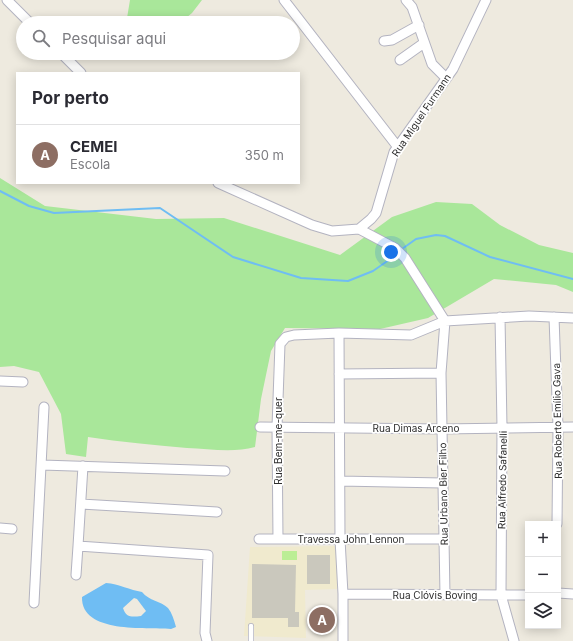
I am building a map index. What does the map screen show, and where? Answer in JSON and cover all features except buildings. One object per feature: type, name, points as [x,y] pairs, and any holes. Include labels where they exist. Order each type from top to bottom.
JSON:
[{"type":"street","points":[[6,0],[23,16]]},
{"type":"street","points":[[284,0],[296,16]]},
{"type":"street","points":[[406,0],[412,7],[419,24],[432,64],[446,78]]},
{"type":"street","name":"Rua Miguel Furmann","points":[[359,229],[372,219],[376,213],[388,166],[397,146],[459,58],[486,0]]},
{"type":"street","points":[[300,21],[397,146]]},
{"type":"street","points":[[384,41],[392,40],[419,24]]},
{"type":"street","points":[[400,60],[424,43]]},
{"type":"street","points":[[68,60],[80,72]]},
{"type":"street","points":[[220,184],[321,229],[344,232],[359,229],[401,253],[445,321]]},
{"type":"street","points":[[343,641],[343,594],[340,539],[340,333],[411,335],[445,321],[500,317],[573,318]]},
{"type":"street","name":"Rua Alfredo Safanelli","points":[[500,317],[502,427],[501,595],[514,641]]},
{"type":"street","name":"Rua Roberto Emílio Gava","points":[[554,317],[558,427],[557,521]]},
{"type":"street","name":"Rua Urbano Bier Filho","points":[[445,321],[441,373],[445,595]]},
{"type":"street","name":"Rua Bem-me-quer","points":[[278,539],[277,427],[280,344],[286,337],[294,335],[340,333]]},
{"type":"street","points":[[339,374],[441,373]]},
{"type":"street","points":[[0,381],[23,382]]},
{"type":"street","points":[[34,603],[44,407]]},
{"type":"street","name":"Rua Dimas Arceno","points":[[260,427],[442,429],[573,427]]},
{"type":"street","points":[[42,464],[225,471]]},
{"type":"street","points":[[76,575],[82,504],[83,466]]},
{"type":"street","points":[[340,481],[442,483]]},
{"type":"street","points":[[82,504],[216,512]]},
{"type":"street","points":[[0,528],[12,529]]},
{"type":"street","name":"Travessa John Lennon","points":[[259,539],[444,539]]},
{"type":"street","points":[[78,546],[208,555],[205,633],[207,641]]},
{"type":"street","points":[[561,593],[573,594]]},
{"type":"street","name":"Rua Clóvis Boving","points":[[343,594],[525,595]]},
{"type":"lane","points":[[251,641],[252,626]]},
{"type":"shaded area","points":[[337,546],[337,589],[305,590],[306,638],[244,636],[250,547]]},
{"type":"green space","points":[[130,0],[202,0],[188,16],[127,16]]},
{"type":"green space","points":[[0,178],[45,206],[156,219],[224,218],[340,255],[392,217],[436,202],[472,204],[500,225],[539,245],[573,253],[573,292],[556,285],[494,279],[428,318],[380,329],[285,328],[271,351],[261,399],[255,447],[239,450],[213,450],[150,445],[88,437],[86,457],[66,454],[61,414],[39,372],[14,366],[0,367]]},
{"type":"green space","points":[[282,551],[297,551],[297,560],[282,560]]},
{"type":"water","points":[[106,583],[142,592],[168,608],[172,614],[176,627],[171,629],[132,628],[103,623],[92,617],[85,609],[82,597]],"holes":[[[134,598],[137,599],[146,611],[141,616],[132,617],[126,614],[123,608]]]},
{"type":"waterway","points":[[0,191],[29,206],[54,213],[160,208],[233,257],[301,278],[348,281],[373,271],[396,255]]},
{"type":"waterway","points":[[402,249],[416,239],[436,235],[445,236],[490,257],[573,279]]},
{"type":"place","name":"CEMEI","points":[[322,620]]}]
